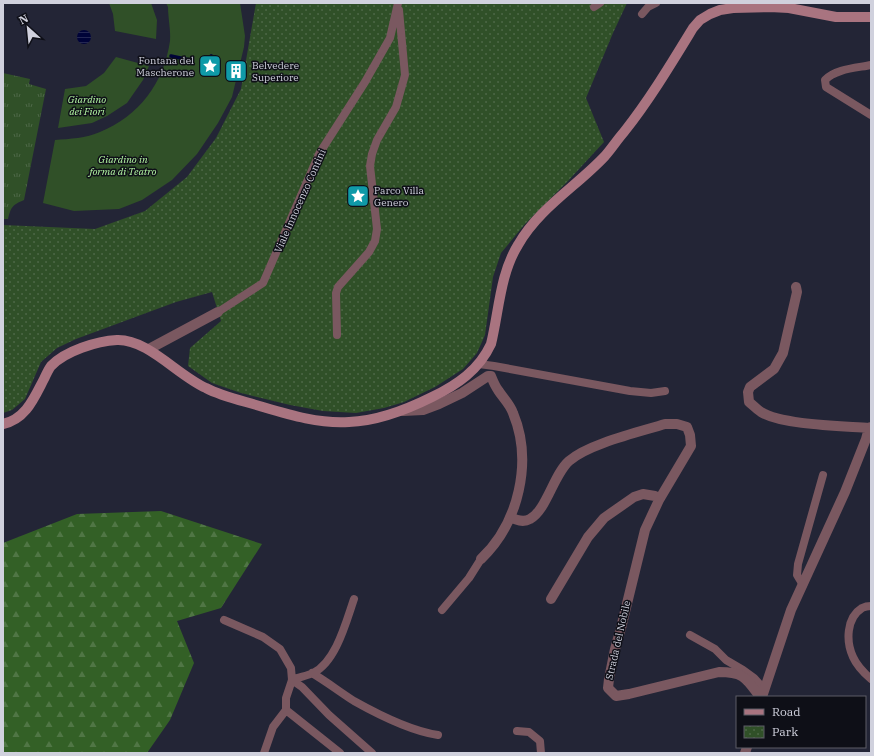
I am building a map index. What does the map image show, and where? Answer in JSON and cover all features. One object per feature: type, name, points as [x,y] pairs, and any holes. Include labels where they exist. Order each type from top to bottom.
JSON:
[{"type":"street","points":[[3,424],[9,423],[19,417],[28,408],[50,367],[62,357],[88,346],[116,340],[132,342],[149,349],[180,373],[206,389],[282,412],[312,419],[348,422],[363,421],[400,411],[443,392],[462,380],[479,364],[486,354],[491,344],[506,272],[510,259],[518,244],[539,216],[605,156],[642,109],[660,83],[693,28],[700,20],[719,7],[789,8],[836,17],[871,17]]},
{"type":"street","points":[[762,694],[780,647],[791,610],[846,492],[870,427],[788,420],[761,412],[749,402],[748,392],[750,387],[774,369],[783,353],[797,292],[796,287]]},
{"type":"street","name":"Viale Innocenzo Contini","points":[[149,349],[218,312]]},
{"type":"street","points":[[400,411],[423,410],[439,404],[462,393],[485,377],[491,376],[498,391],[512,410],[518,428],[522,450],[523,466],[521,478],[513,511],[500,537],[492,549],[481,559]]},
{"type":"street","name":"Strada del Nobile","points":[[510,517],[524,521],[531,519],[539,510],[562,470],[568,462],[577,455],[592,448],[665,424],[678,424],[687,427],[690,435],[690,446],[658,500],[645,530],[615,649],[608,688],[616,696],[719,672],[734,672],[746,679],[762,694]]},
{"type":"street","points":[[552,599],[588,537],[604,518],[634,497],[643,494],[656,496],[658,500]]},
{"type":"lane","points":[[337,335],[336,293],[338,287],[369,252],[375,242],[377,229],[370,166],[372,154],[377,140],[396,107],[405,75],[398,3]]},
{"type":"lane","name":"Viale Innocenzo Contini","points":[[218,312],[263,283],[319,154],[365,82],[390,38],[398,3]]},
{"type":"lane","points":[[642,14],[648,7],[656,3]]},
{"type":"lane","points":[[871,65],[837,72],[830,75],[825,80],[826,86],[871,115]]},
{"type":"lane","points":[[479,364],[630,391],[651,393],[665,391]]},
{"type":"lane","points":[[803,585],[796,575],[823,475]]},
{"type":"lane","points":[[442,610],[455,596],[481,559]]},
{"type":"lane","points":[[292,680],[321,668],[330,658],[354,599]]},
{"type":"lane","points":[[871,606],[862,608],[852,618],[848,632],[853,657],[861,670],[871,679]]},
{"type":"lane","points":[[224,620],[263,637],[280,649],[291,668],[292,680],[286,698],[286,710],[272,726],[264,753]]},
{"type":"lane","points":[[690,636],[715,649],[726,660],[743,670],[762,694]]},
{"type":"lane","points":[[312,673],[355,701],[391,720],[408,727],[438,735]]},
{"type":"lane","points":[[292,680],[302,687],[329,715],[372,753]]},
{"type":"lane","points":[[286,710],[340,753]]},
{"type":"lane","points":[[517,731],[529,732],[540,741],[541,753]]},
{"type":"green space","points":[[109,3],[151,3],[157,20],[156,39],[115,31],[113,14]]},
{"type":"green space","name":"Giardino in forma di Teatro","points":[[166,3],[240,3],[245,36],[244,47],[232,97],[218,123],[197,154],[172,180],[142,200],[119,209],[74,211],[43,203],[55,140],[89,136],[114,125],[127,117],[138,107],[155,84],[162,71],[170,41],[168,7]]},
{"type":"green space","name":"Parco Villa Genero","points":[[256,3],[627,3],[586,98],[604,142],[525,224],[501,253],[493,277],[485,335],[477,353],[463,369],[435,387],[404,402],[384,408],[356,413],[323,411],[290,405],[241,393],[212,383],[188,366],[190,348],[221,321],[212,292],[176,302],[76,339],[57,348],[41,362],[25,399],[12,410],[3,413],[3,225],[95,229],[145,211],[187,177],[216,138],[241,89]]},
{"type":"green space","name":"Giardino dei Fiori","points":[[116,57],[149,66],[143,80],[127,103],[107,116],[92,123],[58,128],[65,89],[86,86],[104,73]]},
{"type":"green space","points":[[3,73],[30,79],[29,84],[46,89],[24,200],[17,203],[13,207],[8,219],[3,219]]},
{"type":"green space","points":[[161,511],[262,544],[221,608],[177,621],[194,663],[170,720],[147,753],[3,753],[3,543],[77,514]]},
{"type":"shaded area","points":[[81,30],[87,30],[91,34],[91,40],[87,44],[81,44],[77,40],[77,34]]},
{"type":"shaded area","name":"Fontana del Mascherone","points":[[211,54],[218,57],[220,61],[218,72],[212,76],[204,73],[201,68],[203,59]]},
{"type":"waterway","points":[[171,56],[190,60]]},
{"type":"place","name":"Fontana del Mascherone","points":[[210,66]]},
{"type":"place","name":"Belvedere Superiore","points":[[236,71]]},
{"type":"place","name":"Parco Villa Genero","points":[[358,196]]}]
